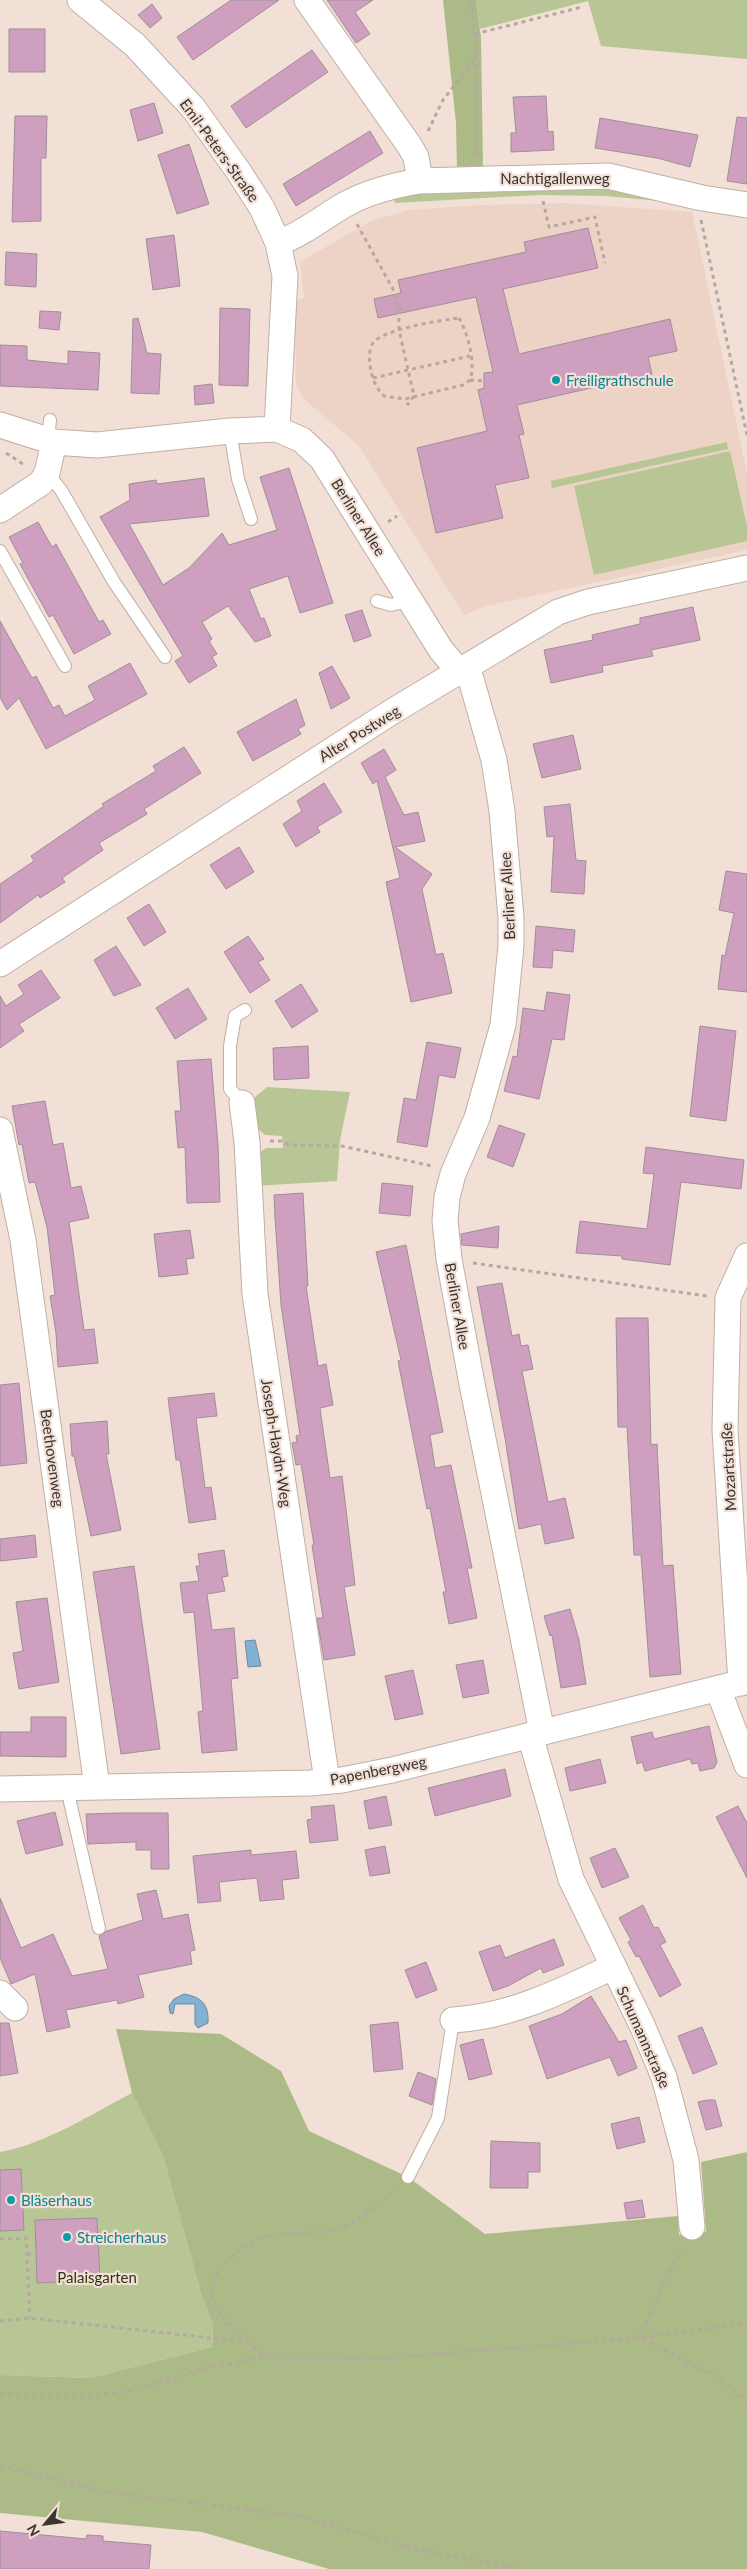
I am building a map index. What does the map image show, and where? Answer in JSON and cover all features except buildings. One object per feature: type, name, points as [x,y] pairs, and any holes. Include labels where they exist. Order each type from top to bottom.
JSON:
[{"type":"street","name":"Emil-Peters-Straße","points":[[80,0],[135,45],[194,109],[262,208],[278,243],[285,276],[277,429]]},
{"type":"street","points":[[307,0],[418,169]]},
{"type":"street","name":"Nachtigallenweg","points":[[278,243],[292,238],[359,197],[402,184],[418,169],[477,178],[608,176],[702,198],[747,205]]},
{"type":"street","name":"Berliner Allee","points":[[0,425],[109,445],[155,431],[214,427],[277,429],[302,440],[322,459],[441,650],[458,670],[472,679],[494,760],[502,811],[511,936],[503,1025],[477,1118],[453,1174],[447,1197],[446,1221],[449,1259],[536,1733]]},
{"type":"street","points":[[0,510],[42,483],[39,471],[51,434]]},
{"type":"street","name":"Alter Postweg","points":[[0,964],[131,878],[458,670],[558,612],[588,602],[747,568]]},
{"type":"street","name":"Joseph-Haydn-Weg","points":[[242,1103],[255,1294],[327,1781]]},
{"type":"street","name":"Beethovenweg","points":[[0,1130],[24,1249],[97,1788]]},
{"type":"street","name":"Mozartstraße","points":[[747,1256],[728,1298],[725,1430],[736,1685],[747,1765]]},
{"type":"street","name":"Papenbergweg","points":[[0,1789],[327,1781],[392,1770],[736,1685]]},
{"type":"street","name":"Schumannstraße","points":[[536,1733],[571,1879],[612,1967],[642,2025],[664,2077],[686,2160],[692,2227]]},
{"type":"street","name":"Schumannstraße","points":[[453,2020],[478,2018],[554,1995],[612,1967]]},
{"type":"lane","points":[[214,427],[238,479],[251,518]]},
{"type":"lane","points":[[39,471],[62,491],[114,582],[165,657]]},
{"type":"lane","points":[[0,551],[65,666]]},
{"type":"lane","points":[[377,601],[391,605],[411,600]]},
{"type":"lane","points":[[242,1103],[230,1089],[230,1046],[235,1016],[245,1010]]},
{"type":"lane","points":[[70,1788],[70,1802],[100,1928]]},
{"type":"lane","name":"Schumannstraße","points":[[408,2177],[438,2118],[453,2020]]},
{"type":"path","points":[[471,0],[475,34],[477,178]]},
{"type":"path","points":[[475,34],[582,7]]},
{"type":"path","points":[[418,169],[443,100],[475,59]]},
{"type":"path","points":[[542,198],[549,227],[594,217],[605,263]]},
{"type":"path","points":[[702,198],[699,208],[747,435]]},
{"type":"path","points":[[356,223],[394,291],[398,309],[399,330],[414,396]]},
{"type":"path","points":[[398,309],[404,307]]},
{"type":"path","points":[[470,380],[473,371],[464,326],[459,318],[383,335],[374,342],[369,355],[372,378],[377,389],[384,396],[405,399],[463,384],[470,380],[484,381]]},
{"type":"path","points":[[372,378],[470,356]]},
{"type":"path","points":[[407,405],[414,396]]},
{"type":"path","points":[[0,449],[39,471]]},
{"type":"path","points":[[246,1142],[283,1141],[289,1145],[342,1146],[430,1165],[453,1174]]},
{"type":"path","points":[[449,1259],[728,1298]]},
{"type":"path","points":[[265,2357],[227,2321],[214,2303],[212,2293],[214,2282],[231,2254],[257,2240],[274,2235],[335,2230],[369,2214],[408,2177]]},
{"type":"path","points":[[639,2338],[692,2227]]},
{"type":"path","points":[[0,2239],[26,2238],[30,2318]]},
{"type":"path","points":[[27,2254],[36,2254]]},
{"type":"path","points":[[0,2321],[30,2318],[224,2341],[248,2342]]},
{"type":"path","points":[[0,2394],[90,2395],[125,2392],[199,2370],[265,2357],[387,2358],[639,2338],[747,2323]]},
{"type":"path","points":[[639,2338],[713,2374],[747,2401]]},
{"type":"path","points":[[0,2466],[107,2492],[300,2516],[409,2548],[523,2569]]},
{"type":"shaded area","points":[[564,203],[692,212],[747,473],[747,550],[486,606],[464,615],[359,446],[305,400],[296,386],[295,301],[304,298],[300,262],[371,221],[408,210],[483,205]]},
{"type":"green space","points":[[443,0],[476,0],[481,38],[483,169],[457,169],[456,123]]},
{"type":"green space","points":[[476,0],[747,0],[747,59],[601,46],[588,1],[480,29]]},
{"type":"green space","points":[[605,184],[692,204],[606,196],[539,195],[395,203],[392,195]]},
{"type":"green space","points":[[727,442],[728,449],[552,488],[551,481]]},
{"type":"green space","points":[[730,451],[747,526],[747,541],[594,575],[574,486]]},
{"type":"green space","points":[[267,1087],[350,1092],[340,1140],[337,1181],[253,1186],[252,1159],[266,1148],[283,1148],[282,1136],[265,1135],[249,1120],[248,1103]]},
{"type":"green space","points":[[116,2029],[221,2034],[281,2071],[309,2131],[408,2177],[485,2234],[678,2216],[679,2235],[706,2232],[701,2162],[747,2152],[747,2569],[329,2569],[202,2532],[0,2513],[0,2375],[90,2378],[212,2347],[213,2325],[202,2297],[163,2155],[132,2093]]},
{"type":"green space","name":"Palaisgarten","points":[[132,2093],[163,2154],[202,2297],[213,2325],[212,2347],[90,2378],[0,2375],[0,2152],[17,2148],[51,2135]]},
{"type":"water","points":[[255,1640],[261,1666],[248,1667],[245,1641]]},
{"type":"water","points":[[184,1994],[195,1997],[203,2003],[207,2011],[208,2023],[198,2028],[195,2024],[195,2004],[175,2004],[173,2014],[170,2013],[169,2006],[174,1999]]},
{"type":"place","name":"Freiligrathschule","points":[[556,380]]},
{"type":"place","name":"Bläserhaus","points":[[11,2200]]},
{"type":"place","name":"Streicherhaus","points":[[67,2237]]}]
